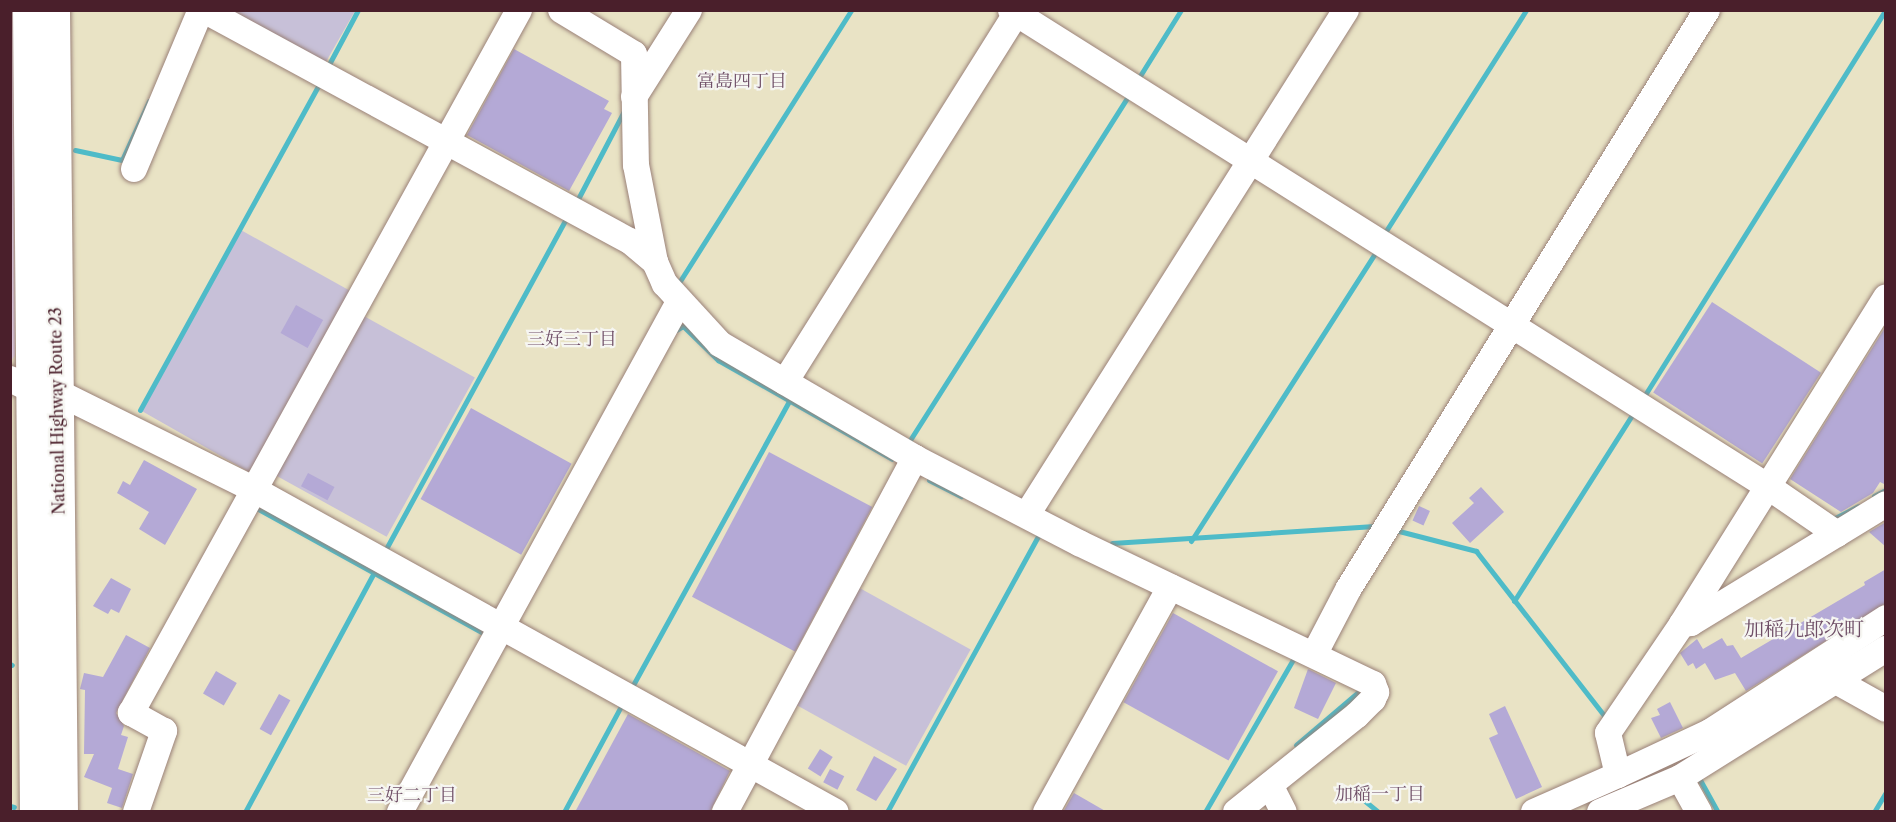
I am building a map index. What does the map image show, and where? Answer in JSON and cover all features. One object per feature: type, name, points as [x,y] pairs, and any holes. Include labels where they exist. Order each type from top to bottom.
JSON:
[{"type":"highway","name":"National Highway Route 23","points":[[29,10],[36,812]]},
{"type":"highway","name":"National Highway Route 23","points":[[53,10],[34,387],[61,812]]},
{"type":"street","points":[[134,170],[202,10],[630,241],[655,262]]},
{"type":"street","points":[[136,812],[164,732],[131,713],[519,10]]},
{"type":"street","points":[[561,10],[634,54],[636,165],[655,262],[664,284],[720,344],[915,458],[1170,586],[1315,653],[1336,668],[1365,678],[1376,692],[1357,715],[1236,812]]},
{"type":"street","points":[[634,98],[689,10]]},
{"type":"street","points":[[1028,513],[1346,10]]},
{"type":"street","points":[[1315,653],[1349,588],[1707,10]]},
{"type":"street","points":[[785,382],[1015,12],[1767,486],[1837,534]]},
{"type":"street","points":[[1618,775],[1608,733],[1682,624],[1886,297]]},
{"type":"street","points":[[400,812],[679,302]]},
{"type":"street","points":[[34,387],[253,489],[836,812]]},
{"type":"street","points":[[725,812],[915,458]]},
{"type":"street","points":[[1682,624],[1691,623],[1886,504]]},
{"type":"street","points":[[1046,812],[1170,586]]},
{"type":"street","points":[[1533,812],[1710,732],[1886,618]]},
{"type":"street","points":[[1600,812],[1680,778],[1886,650]]},
{"type":"street","points":[[1836,681],[1886,709]]},
{"type":"street","points":[[1680,778],[1699,812]]},
{"type":"street","points":[[1270,785],[1284,812]]},
{"type":"shaded area","points":[[13,10],[15,355],[11,361],[10,11]]},
{"type":"shaded area","points":[[219,11],[355,11],[323,67]]},
{"type":"shaded area","points":[[239,229],[354,293],[255,470],[249,472],[140,410]]},
{"type":"shaded area","points":[[362,315],[475,378],[387,537],[274,474]]},
{"type":"shaded area","points":[[856,586],[971,650],[906,766],[792,702]]},
{"type":"building","points":[[514,49],[609,101],[604,109],[612,113],[569,191],[467,135]]},
{"type":"building","points":[[1712,302],[1821,373],[1762,463],[1653,393]]},
{"type":"building","points":[[296,305],[323,320],[308,348],[280,333]]},
{"type":"building","points":[[1886,326],[1886,485],[1880,482],[1873,493],[1841,512],[1790,479]]},
{"type":"building","points":[[471,408],[572,464],[521,555],[421,499]]},
{"type":"building","points":[[769,452],[872,507],[795,652],[692,597]]},
{"type":"building","points":[[144,460],[197,489],[165,545],[139,529],[149,512],[117,493],[123,481],[130,485]]},
{"type":"building","points":[[308,473],[334,487],[327,500],[301,486]]},
{"type":"building","points":[[1481,487],[1504,512],[1470,543],[1452,523],[1474,503],[1469,498]]},
{"type":"building","points":[[1419,506],[1430,511],[1423,525],[1412,521]]},
{"type":"building","points":[[1886,522],[1886,547],[1869,532]]},
{"type":"building","points":[[1886,569],[1886,603],[1746,691],[1735,673],[1715,680],[1705,663],[1696,669],[1693,663],[1688,666],[1680,653],[1697,639],[1703,649],[1722,638],[1727,646],[1733,645],[1741,658],[1865,585],[1864,582]]},
{"type":"building","points":[[111,578],[131,589],[119,613],[111,609],[108,614],[93,606]]},
{"type":"building","points":[[1173,613],[1278,671],[1229,760],[1124,702]]},
{"type":"building","points":[[126,635],[150,648],[116,713],[124,726],[121,735],[128,737],[118,769],[133,774],[122,808],[107,803],[112,788],[84,777],[94,754],[84,754],[85,690],[80,689],[84,673],[103,677]]},
{"type":"building","points":[[1308,669],[1336,683],[1318,719],[1294,708]]},
{"type":"building","points":[[216,671],[237,683],[224,706],[203,694]]},
{"type":"building","points":[[279,694],[290,700],[271,735],[260,729]]},
{"type":"building","points":[[1670,702],[1683,728],[1661,738],[1651,718],[1660,715],[1657,709]]},
{"type":"building","points":[[1505,706],[1542,787],[1516,799],[1489,738],[1498,734],[1489,714]]},
{"type":"building","points":[[628,714],[730,771],[710,812],[575,812]]},
{"type":"building","points":[[820,749],[833,757],[821,776],[808,769]]},
{"type":"building","points":[[874,756],[897,769],[876,801],[856,790]]},
{"type":"building","points":[[830,769],[844,776],[837,790],[823,782]]},
{"type":"building","points":[[1074,793],[1107,812],[1063,812]]},
{"type":"waterway","points":[[327,68],[358,10]]},
{"type":"waterway","points":[[680,281],[851,10]]},
{"type":"waterway","points":[[1138,79],[1181,10]]},
{"type":"waterway","points":[[1384,234],[1526,10]]},
{"type":"waterway","points":[[1643,398],[1885,10]]},
{"type":"waterway","points":[[140,410],[320,82]]},
{"type":"waterway","points":[[910,440],[1129,95]]},
{"type":"waterway","points":[[75,150],[122,160],[149,101]]},
{"type":"waterway","points":[[579,197],[624,111]]},
{"type":"waterway","points":[[387,547],[565,221]]},
{"type":"waterway","points":[[1191,541],[1378,249]]},
{"type":"waterway","points":[[676,330],[683,326],[718,360],[892,459]]},
{"type":"waterway","points":[[633,685],[789,401]]},
{"type":"waterway","points":[[1514,601],[1635,410]]},
{"type":"waterway","points":[[929,480],[961,496]]},
{"type":"waterway","points":[[1874,496],[1886,490]]},
{"type":"waterway","points":[[253,506],[483,633]]},
{"type":"waterway","points":[[1833,519],[1858,506]]},
{"type":"waterway","points":[[1112,543],[1374,526]]},
{"type":"waterway","points":[[1395,530],[1476,551],[1606,718]]},
{"type":"waterway","points":[[887,812],[1039,534]]},
{"type":"waterway","points":[[245,812],[374,572]]},
{"type":"waterway","points":[[1205,812],[1295,656]]},
{"type":"waterway","points":[[1296,745],[1363,688]]},
{"type":"waterway","points":[[564,812],[620,708]]},
{"type":"waterway","points":[[1699,778],[1718,812]]},
{"type":"waterway","points":[[1350,789],[1378,812]]},
{"type":"waterway","points":[[1874,812],[1886,792]]},
{"type":"waterway","points":[[10,806],[14,807]]},
{"type":"district","name":"富島四丁目","points":[[742,81]]},
{"type":"district","name":"三好三丁目","points":[[572,339]]},
{"type":"district","name":"加稲九郎次町","points":[[1804,629]]},
{"type":"district","name":"加稲一丁目","points":[[1380,794]]},
{"type":"district","name":"三好二丁目","points":[[412,795]]}]
